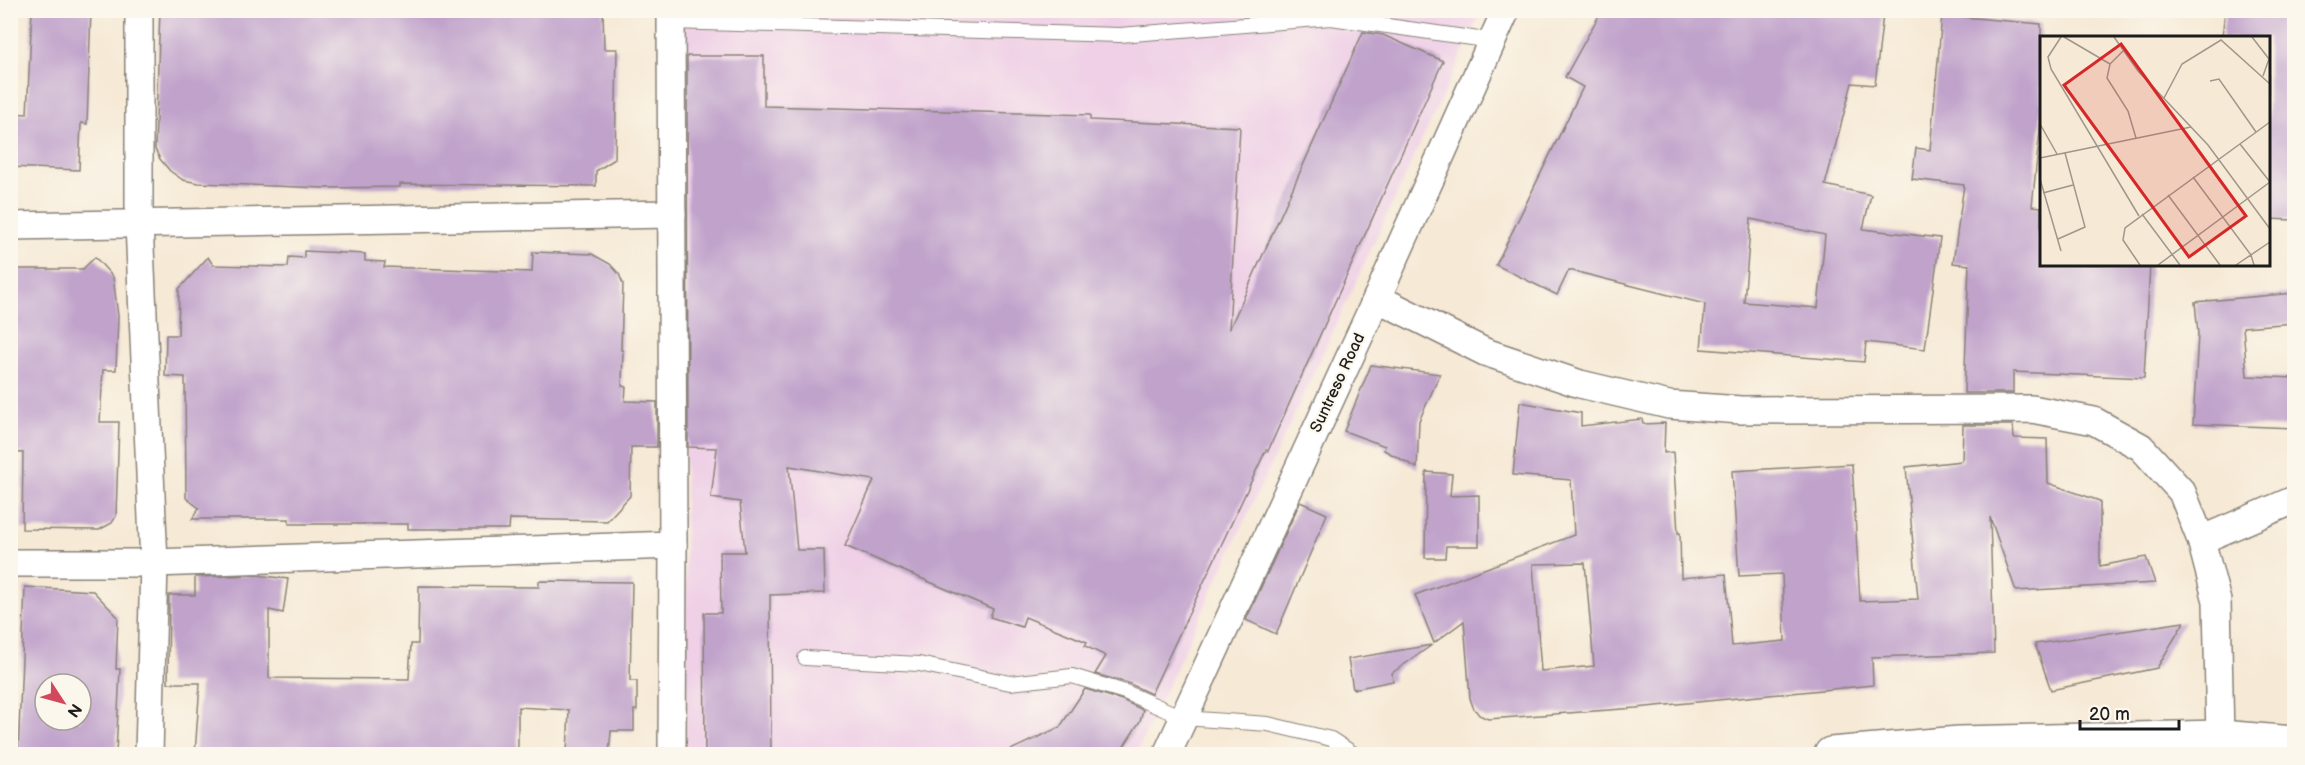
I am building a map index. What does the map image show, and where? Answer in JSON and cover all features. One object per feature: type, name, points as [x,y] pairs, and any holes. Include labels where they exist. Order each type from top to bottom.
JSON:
[{"type":"main road","points":[[1831,754],[1959,742],[2220,737],[2295,743]]},
{"type":"street","points":[[139,10],[139,224],[154,563],[149,754]]},
{"type":"street","name":"Suntreso Road","points":[[1167,754],[1377,298],[1506,10]]},
{"type":"street","points":[[671,16],[674,545],[672,754]]},
{"type":"street","points":[[10,226],[672,214]]},
{"type":"street","points":[[1377,298],[1485,352],[1581,384],[1669,405],[1741,410],[2032,409],[2094,421],[2141,447],[2182,492],[2201,540],[2217,602],[2220,737]]},
{"type":"street","points":[[2201,540],[2295,500]]},
{"type":"street","points":[[10,563],[154,563],[674,545]]},
{"type":"lane","points":[[671,16],[1119,35],[1331,18],[1493,41]]},
{"type":"lane","points":[[805,658],[919,664],[1010,683],[1072,676],[1125,692],[1184,718],[1268,724],[1331,739],[1354,754]]},
{"type":"shaded area","points":[[683,11],[1482,11],[1136,754],[686,754]]},
{"type":"building","points":[[32,10],[91,10],[87,124],[81,123],[79,170],[10,167],[10,113],[27,114]]},
{"type":"building","points":[[160,10],[603,10],[604,49],[617,49],[615,159],[596,171],[596,186],[400,184],[400,187],[324,188],[199,183],[183,180],[170,171],[155,149]]},
{"type":"building","points":[[1602,10],[1852,10],[1883,14],[1875,85],[1852,83],[1825,185],[1871,195],[1863,229],[1940,238],[1925,349],[1866,342],[1864,362],[1701,349],[1705,304],[1569,270],[1557,295],[1496,265],[1583,87],[1565,77]],"holes":[[[1751,219],[1825,235],[1818,308],[1744,302]]]},
{"type":"building","points":[[2225,10],[2256,10],[2295,15],[2295,220],[2269,219],[2269,36],[2222,36]]},
{"type":"building","points":[[1942,15],[2041,24],[2040,130],[2032,206],[2040,207],[2040,266],[2150,266],[2144,378],[2013,372],[2013,393],[1964,393],[1969,265],[1953,263],[1964,185],[1912,179],[1916,148],[1930,150]]},
{"type":"building","points":[[1363,32],[1383,35],[1443,61],[1268,451],[1266,450],[1151,694],[1128,683],[1095,674],[1106,656],[1085,646],[1087,642],[1025,617],[1022,627],[990,617],[993,609],[845,546],[874,480],[789,466],[797,550],[824,550],[825,593],[770,595],[771,754],[705,754],[704,613],[721,613],[720,552],[745,552],[740,502],[711,498],[717,448],[688,447],[687,56],[764,56],[764,106],[1090,115],[1090,120],[1240,127],[1229,330]]},
{"type":"building","points":[[304,251],[365,254],[365,261],[385,262],[384,267],[532,272],[533,252],[592,254],[610,264],[619,274],[623,284],[621,350],[623,350],[622,386],[626,387],[625,401],[657,402],[657,447],[631,447],[630,496],[607,521],[510,519],[509,529],[408,529],[408,524],[289,524],[289,519],[192,519],[199,508],[186,498],[185,377],[165,376],[166,335],[178,335],[179,289],[208,257],[213,265],[288,267],[289,257],[304,258]]},
{"type":"building","points":[[95,257],[113,277],[118,316],[116,370],[103,370],[100,422],[119,422],[116,516],[112,523],[99,530],[22,529],[23,453],[10,452],[13,391],[10,391],[10,269],[83,269]]},
{"type":"building","points":[[2295,293],[2295,323],[2243,327],[2247,376],[2295,378],[2295,428],[2193,424],[2198,334],[2195,302]]},
{"type":"building","points":[[1371,365],[1440,374],[1419,421],[1417,468],[1384,450],[1385,446],[1344,431]]},
{"type":"building","points":[[1520,402],[1581,413],[1581,426],[1642,419],[1643,424],[1665,423],[1664,453],[1673,452],[1678,533],[1680,533],[1681,578],[1726,574],[1732,646],[1785,641],[1782,574],[1739,576],[1732,471],[1852,464],[1860,601],[1918,599],[1906,467],[1962,461],[1963,425],[2013,425],[2014,438],[2047,439],[2048,483],[2100,501],[2100,566],[2146,557],[2155,583],[2016,591],[1990,517],[1994,653],[1872,657],[1873,685],[1636,708],[1488,719],[1479,715],[1470,698],[1464,621],[1434,643],[1415,595],[1574,535],[1571,480],[1513,475]],"holes":[[[1585,563],[1594,666],[1541,671],[1533,564]]]},
{"type":"building","points":[[1426,472],[1452,474],[1450,496],[1479,495],[1479,546],[1446,546],[1445,558],[1425,558]]},
{"type":"building","points":[[1300,502],[1327,514],[1276,634],[1246,620]]},
{"type":"building","points":[[257,575],[288,579],[283,613],[269,610],[269,678],[409,679],[411,644],[418,644],[419,586],[539,587],[539,581],[632,582],[630,681],[637,681],[634,731],[611,731],[609,754],[567,754],[569,710],[518,707],[518,754],[195,754],[200,683],[168,683],[169,595],[195,595],[195,577]]},
{"type":"building","points":[[25,587],[93,591],[118,617],[116,669],[120,669],[116,754],[18,754]]},
{"type":"building","points":[[2184,622],[2157,668],[2051,690],[2035,644]]},
{"type":"building","points":[[1432,645],[1392,673],[1393,681],[1353,689],[1348,659]]},
{"type":"building","points":[[1085,689],[1122,700],[1143,710],[1140,721],[1119,754],[1002,754],[1060,727]]}]
